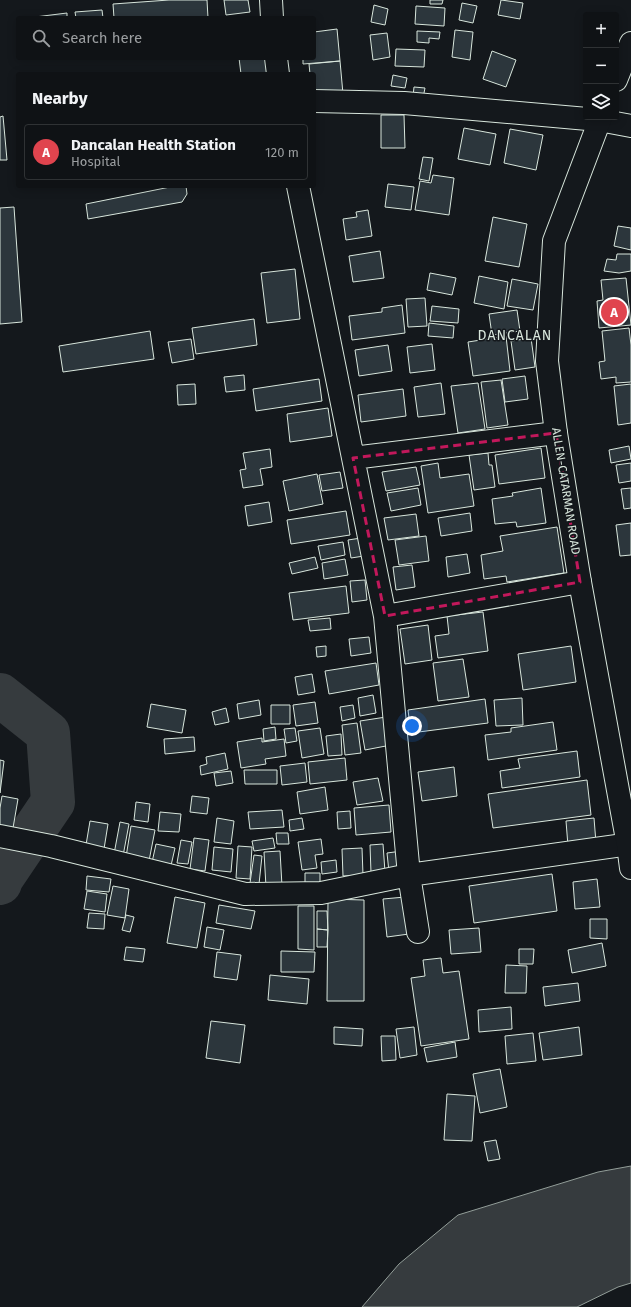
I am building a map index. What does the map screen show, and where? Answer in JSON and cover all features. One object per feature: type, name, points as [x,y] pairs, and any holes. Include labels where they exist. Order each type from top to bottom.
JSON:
[{"type":"street","points":[[271,0],[272,16]]},
{"type":"street","points":[[619,73],[631,43]]},
{"type":"street","points":[[276,60],[278,72]]},
{"type":"street","points":[[316,101],[404,103],[583,117]]},
{"type":"street","name":"ALLEN-CATARMAN ROAD","points":[[599,120],[554,241],[547,361],[556,433],[580,582],[629,845],[631,868]]},
{"type":"street","points":[[608,120],[631,126]]},
{"type":"street","points":[[298,188],[385,616],[409,875],[418,932]]},
{"type":"street","points":[[353,458],[556,433]]},
{"type":"street","points":[[385,616],[580,582]]},
{"type":"street","points":[[0,836],[51,846],[245,894],[321,893],[409,875],[629,845]]},
{"type":"highlighted area","points":[[556,433],[580,582],[385,616],[353,458]]},
{"type":"shaded area","points":[[631,1166],[631,1283],[618,1287],[577,1307],[362,1307],[399,1264],[458,1215],[598,1172]]},
{"type":"building","points":[[169,0],[207,0],[208,16],[114,16],[113,4]]},
{"type":"building","points":[[224,0],[248,0],[250,12],[226,15]]},
{"type":"building","points":[[430,0],[443,0],[442,4],[430,4]]},
{"type":"building","points":[[501,0],[523,3],[520,19],[498,15]]},
{"type":"building","points":[[462,3],[477,6],[473,23],[459,20]]},
{"type":"building","points":[[374,5],[388,9],[385,25],[371,22]]},
{"type":"building","points":[[416,6],[445,8],[444,26],[415,24]]},
{"type":"building","points":[[102,10],[103,16],[76,16],[75,12]]},
{"type":"building","points":[[67,13],[67,16],[43,16]]},
{"type":"building","points":[[337,29],[340,61],[303,64],[303,60],[316,60],[316,32]]},
{"type":"building","points":[[455,30],[473,32],[470,60],[452,57]]},
{"type":"building","points":[[417,31],[440,32],[439,39],[429,38],[429,43],[417,42]]},
{"type":"building","points":[[387,33],[390,57],[373,60],[370,35]]},
{"type":"building","points":[[396,49],[425,50],[424,67],[395,66]]},
{"type":"building","points":[[492,51],[516,60],[506,87],[483,79]]},
{"type":"building","points":[[239,60],[273,60],[275,72],[241,72]]},
{"type":"building","points":[[340,61],[343,94],[316,98],[316,72],[310,72],[309,64]]},
{"type":"building","points":[[393,75],[407,78],[405,88],[391,86]]},
{"type":"building","points":[[414,87],[425,88],[423,98],[413,96]]},
{"type":"building","points":[[381,115],[404,115],[405,148],[381,148]]},
{"type":"building","points":[[3,116],[7,160],[0,160],[0,117]]},
{"type":"building","points":[[464,128],[496,134],[490,165],[458,159]]},
{"type":"building","points":[[510,129],[543,135],[536,170],[504,163]]},
{"type":"building","points":[[423,157],[433,158],[429,181],[419,179]]},
{"type":"building","points":[[433,175],[454,178],[449,215],[415,210],[420,181],[431,183]]},
{"type":"building","points":[[388,184],[414,187],[411,210],[385,207]]},
{"type":"building","points":[[165,188],[186,188],[187,194],[182,202],[88,219],[86,204]]},
{"type":"building","points":[[14,207],[22,322],[0,324],[0,208]]},
{"type":"building","points":[[368,210],[372,236],[346,240],[343,219],[357,217],[356,212]]},
{"type":"building","points":[[493,217],[527,224],[519,267],[485,261]]},
{"type":"building","points":[[618,226],[631,228],[631,250],[614,246]]},
{"type":"building","points":[[380,251],[384,278],[353,282],[349,256]]},
{"type":"building","points":[[617,254],[631,254],[631,271],[619,273],[604,271],[607,259],[616,260]]},
{"type":"building","points":[[295,269],[300,319],[267,323],[261,273]]},
{"type":"building","points":[[430,273],[456,278],[452,295],[427,290]]},
{"type":"building","points":[[479,276],[508,282],[504,309],[474,303]]},
{"type":"building","points":[[626,278],[631,325],[599,328],[597,301],[603,300],[601,280]]},
{"type":"building","points":[[512,279],[538,284],[533,310],[507,306]]},
{"type":"building","points":[[425,298],[427,326],[408,327],[406,299]]},
{"type":"building","points":[[402,305],[405,333],[352,340],[349,316],[382,312],[382,308]]},
{"type":"building","points":[[432,306],[459,309],[458,323],[430,321]]},
{"type":"building","points":[[517,310],[520,331],[492,335],[489,314]]},
{"type":"building","points":[[254,319],[257,345],[196,354],[192,328]]},
{"type":"building","points":[[429,323],[454,326],[453,338],[428,336]]},
{"type":"building","points":[[629,328],[631,345],[631,382],[616,383],[616,377],[601,379],[599,362],[605,361],[602,331]]},
{"type":"building","points":[[150,331],[154,359],[63,372],[59,346]]},
{"type":"building","points":[[506,336],[510,371],[473,376],[468,342]]},
{"type":"building","points":[[531,338],[535,367],[515,370],[511,341]]},
{"type":"building","points":[[191,339],[194,359],[172,363],[168,342]]},
{"type":"building","points":[[432,344],[435,370],[410,373],[407,347]]},
{"type":"building","points":[[388,345],[392,371],[359,376],[355,350]]},
{"type":"building","points":[[244,375],[245,390],[226,392],[224,377]]},
{"type":"building","points":[[525,376],[528,399],[505,402],[502,379]]},
{"type":"building","points":[[319,379],[322,401],[256,411],[253,389]]},
{"type":"building","points":[[501,380],[508,425],[487,428],[481,382]]},
{"type":"building","points":[[441,383],[445,414],[418,417],[414,387]]},
{"type":"building","points":[[478,383],[485,429],[458,433],[451,386]]},
{"type":"building","points":[[195,384],[196,404],[178,405],[177,385]]},
{"type":"building","points":[[631,384],[631,423],[618,425],[614,386]]},
{"type":"building","points":[[403,389],[406,416],[361,422],[358,395]]},
{"type":"building","points":[[328,408],[332,436],[290,442],[287,414]]},
{"type":"building","points":[[629,446],[631,459],[611,463],[609,450]]},
{"type":"building","points":[[541,448],[545,478],[499,484],[495,455]]},
{"type":"building","points":[[270,449],[272,467],[260,469],[263,485],[243,488],[240,470],[246,469],[243,453]]},
{"type":"building","points":[[488,453],[489,465],[492,465],[495,487],[474,490],[469,455]]},
{"type":"building","points":[[438,463],[440,478],[469,474],[474,506],[428,513],[421,466]]},
{"type":"building","points":[[631,463],[631,481],[619,483],[616,465]]},
{"type":"building","points":[[416,467],[420,485],[386,491],[382,472]]},
{"type":"building","points":[[340,472],[343,488],[322,491],[319,475]]},
{"type":"building","points":[[317,474],[323,504],[289,511],[283,481]]},
{"type":"building","points":[[418,488],[421,505],[391,511],[387,493]]},
{"type":"building","points":[[541,488],[546,523],[517,527],[516,522],[495,524],[492,499],[513,496],[512,493]]},
{"type":"building","points":[[631,488],[631,508],[624,509],[621,489]]},
{"type":"building","points":[[269,502],[272,522],[248,526],[245,506]]},
{"type":"building","points":[[346,511],[350,535],[291,544],[287,520]]},
{"type":"building","points":[[470,513],[472,531],[441,536],[438,518]]},
{"type":"building","points":[[416,514],[419,536],[388,540],[384,518]]},
{"type":"building","points":[[631,523],[631,555],[620,556],[616,525]]},
{"type":"building","points":[[557,527],[564,573],[507,582],[506,576],[484,579],[481,555],[503,551],[500,536]]},
{"type":"building","points":[[426,536],[429,561],[399,565],[395,540]]},
{"type":"building","points":[[361,538],[364,556],[351,558],[348,540]]},
{"type":"building","points":[[343,542],[345,555],[321,560],[318,546]]},
{"type":"building","points":[[467,554],[470,573],[448,577],[446,557]]},
{"type":"building","points":[[315,557],[318,568],[292,574],[289,563]]},
{"type":"building","points":[[345,559],[348,575],[324,579],[322,563]]},
{"type":"building","points":[[412,565],[415,587],[396,590],[393,567]]},
{"type":"building","points":[[365,580],[367,600],[352,602],[350,581]]},
{"type":"building","points":[[346,586],[349,613],[293,620],[289,593]]},
{"type":"building","points":[[483,612],[488,651],[438,658],[435,636],[449,634],[447,616]]},
{"type":"building","points":[[330,618],[331,629],[310,631],[308,620]]},
{"type":"building","points":[[428,625],[432,660],[405,664],[400,629]]},
{"type":"building","points":[[369,637],[371,653],[351,656],[349,639]]},
{"type":"building","points":[[326,646],[326,656],[317,657],[316,647]]},
{"type":"building","points":[[571,646],[576,682],[523,690],[518,654]]},
{"type":"building","points":[[463,659],[469,697],[438,701],[433,663]]},
{"type":"building","points":[[376,663],[379,685],[329,694],[325,671]]},
{"type":"building","points":[[312,674],[315,692],[298,695],[295,677]]},
{"type":"building","points":[[373,695],[376,713],[360,716],[358,698]]},
{"type":"building","points":[[522,698],[523,725],[496,726],[494,700]]},
{"type":"building","points":[[485,699],[488,723],[411,733],[408,710]]},
{"type":"building","points":[[259,700],[261,715],[239,719],[237,704]]},
{"type":"building","points":[[315,702],[318,723],[296,726],[293,705]]},
{"type":"building","points":[[151,704],[186,710],[182,733],[147,727]]},
{"type":"building","points":[[271,705],[290,705],[290,724],[271,724]]},
{"type":"building","points":[[353,705],[355,718],[342,721],[340,707]]},
{"type":"building","points":[[226,708],[229,722],[215,725],[212,712]]},
{"type":"building","points":[[386,717],[391,745],[365,750],[360,721]]},
{"type":"building","points":[[553,722],[557,750],[488,760],[485,735],[511,732],[511,728]]},
{"type":"building","points":[[357,723],[361,753],[345,755],[342,725]]},
{"type":"building","points":[[275,727],[276,739],[264,741],[263,729]]},
{"type":"building","points":[[295,728],[297,741],[286,743],[284,729]]},
{"type":"building","points":[[320,728],[324,754],[302,758],[298,731]]},
{"type":"building","points":[[341,734],[342,755],[328,756],[326,736]]},
{"type":"building","points":[[194,737],[195,751],[165,754],[164,739]]},
{"type":"building","points":[[262,738],[262,742],[284,739],[286,756],[265,759],[266,764],[241,768],[237,742]]},
{"type":"building","points":[[577,751],[580,777],[502,788],[500,771],[520,768],[518,759]]},
{"type":"building","points":[[225,753],[228,769],[201,775],[200,766],[207,764],[206,757]]},
{"type":"building","points":[[345,758],[347,780],[310,784],[308,762]]},
{"type":"building","points":[[0,760],[4,761],[0,793]]},
{"type":"building","points":[[305,763],[307,782],[282,785],[280,766]]},
{"type":"building","points":[[454,767],[457,796],[422,801],[418,772]]},
{"type":"building","points":[[244,770],[277,770],[277,784],[245,784]]},
{"type":"building","points":[[231,771],[233,783],[216,786],[214,773]]},
{"type":"building","points":[[378,778],[383,801],[357,805],[353,782]]},
{"type":"building","points":[[587,780],[591,815],[493,828],[488,794]]},
{"type":"building","points":[[325,787],[328,810],[300,814],[297,792]]},
{"type":"building","points":[[2,796],[18,799],[13,828],[0,826]]},
{"type":"building","points":[[192,796],[209,798],[207,814],[190,812]]},
{"type":"building","points":[[136,802],[150,804],[148,822],[134,820]]},
{"type":"building","points":[[389,805],[391,832],[356,835],[354,808]]},
{"type":"building","points":[[282,810],[284,827],[250,829],[248,812]]},
{"type":"building","points":[[350,811],[351,828],[338,829],[337,812]]},
{"type":"building","points":[[160,812],[181,814],[179,832],[158,831]]},
{"type":"building","points":[[217,818],[234,821],[231,844],[214,842]]},
{"type":"building","points":[[302,818],[304,829],[290,831],[289,820]]},
{"type":"building","points":[[594,818],[596,843],[568,846],[566,821]]},
{"type":"building","points":[[90,821],[108,824],[104,849],[86,845]]},
{"type":"building","points":[[120,822],[129,824],[123,856],[114,854]]},
{"type":"building","points":[[131,826],[155,830],[149,861],[126,857]]},
{"type":"building","points":[[276,833],[288,833],[289,844],[277,844]]},
{"type":"building","points":[[194,838],[209,840],[205,871],[190,869]]},
{"type":"building","points":[[273,838],[275,848],[254,851],[252,841]]},
{"type":"building","points":[[321,839],[323,854],[315,855],[317,868],[302,870],[298,842]]},
{"type":"building","points":[[181,840],[192,842],[188,864],[177,863]]},
{"type":"building","points":[[156,844],[175,848],[170,870],[151,867]]},
{"type":"building","points":[[383,844],[385,872],[371,873],[370,845]]},
{"type":"building","points":[[238,846],[252,847],[250,879],[236,878]]},
{"type":"building","points":[[214,847],[233,849],[231,872],[212,870]]},
{"type":"building","points":[[362,848],[363,875],[343,876],[342,849]]},
{"type":"building","points":[[280,851],[282,886],[266,887],[264,852]]},
{"type":"building","points":[[402,851],[405,870],[389,872],[387,853]]},
{"type":"building","points":[[254,855],[262,856],[259,884],[250,883]]},
{"type":"building","points":[[336,860],[337,872],[322,874],[321,862]]},
{"type":"building","points":[[305,873],[320,873],[320,885],[305,885]]},
{"type":"building","points":[[552,874],[557,911],[474,923],[469,886]]},
{"type":"building","points":[[87,876],[111,879],[109,892],[86,890]]},
{"type":"building","points":[[597,879],[600,907],[575,909],[573,882]]},
{"type":"building","points":[[113,886],[129,889],[125,918],[107,915]]},
{"type":"building","points":[[87,891],[107,894],[105,912],[84,909]]},
{"type":"building","points":[[175,897],[205,903],[197,948],[167,943]]},
{"type":"building","points":[[405,897],[409,934],[387,937],[383,899]]},
{"type":"building","points":[[328,899],[364,900],[364,1001],[327,1001]]},
{"type":"building","points":[[219,905],[255,911],[251,929],[216,923]]},
{"type":"building","points":[[298,906],[314,906],[314,950],[298,949]]},
{"type":"building","points":[[317,911],[327,911],[328,930],[317,929]]},
{"type":"building","points":[[89,913],[105,914],[104,929],[87,928]]},
{"type":"building","points":[[126,915],[134,917],[130,932],[122,930]]},
{"type":"building","points":[[590,919],[607,919],[607,939],[590,938]]},
{"type":"building","points":[[207,927],[224,930],[220,950],[204,947]]},
{"type":"building","points":[[479,928],[481,952],[451,954],[449,930]]},
{"type":"building","points":[[317,929],[328,930],[327,947],[317,947]]},
{"type":"building","points":[[602,943],[606,966],[572,973],[568,950]]},
{"type":"building","points":[[126,947],[145,949],[143,962],[124,960]]},
{"type":"building","points":[[519,949],[534,949],[533,964],[519,964]]},
{"type":"building","points":[[281,951],[315,952],[314,972],[281,972]]},
{"type":"building","points":[[217,952],[241,955],[237,980],[214,977]]},
{"type":"building","points":[[441,958],[443,973],[459,971],[469,1039],[421,1046],[411,978],[425,976],[423,960]]},
{"type":"building","points":[[506,965],[527,966],[526,993],[505,993]]},
{"type":"building","points":[[270,975],[309,979],[307,1004],[268,1000]]},
{"type":"building","points":[[578,983],[580,1001],[545,1006],[543,987]]},
{"type":"building","points":[[511,1007],[512,1029],[479,1032],[478,1010]]},
{"type":"building","points":[[211,1021],[245,1025],[240,1063],[206,1058]]},
{"type":"building","points":[[334,1027],[363,1029],[362,1046],[334,1044]]},
{"type":"building","points":[[414,1027],[417,1055],[400,1058],[396,1029]]},
{"type":"building","points":[[579,1027],[582,1055],[543,1060],[539,1033]]},
{"type":"building","points":[[533,1033],[536,1061],[507,1064],[505,1036]]},
{"type":"building","points":[[381,1036],[395,1036],[396,1060],[382,1061]]},
{"type":"building","points":[[455,1042],[457,1057],[427,1062],[424,1048]]},
{"type":"building","points":[[500,1069],[507,1107],[480,1113],[473,1074]]},
{"type":"building","points":[[447,1094],[475,1096],[472,1141],[444,1140]]},
{"type":"building","points":[[496,1140],[500,1159],[488,1161],[484,1142]]},
{"type":"waterway","points":[[0,695],[48,733],[53,802],[1,879],[0,883]]},
{"type":"place","name":"Dancalan Health Station","points":[[614,312]]},
{"type":"district","name":"DANCALAN","points":[[515,335]]}]
